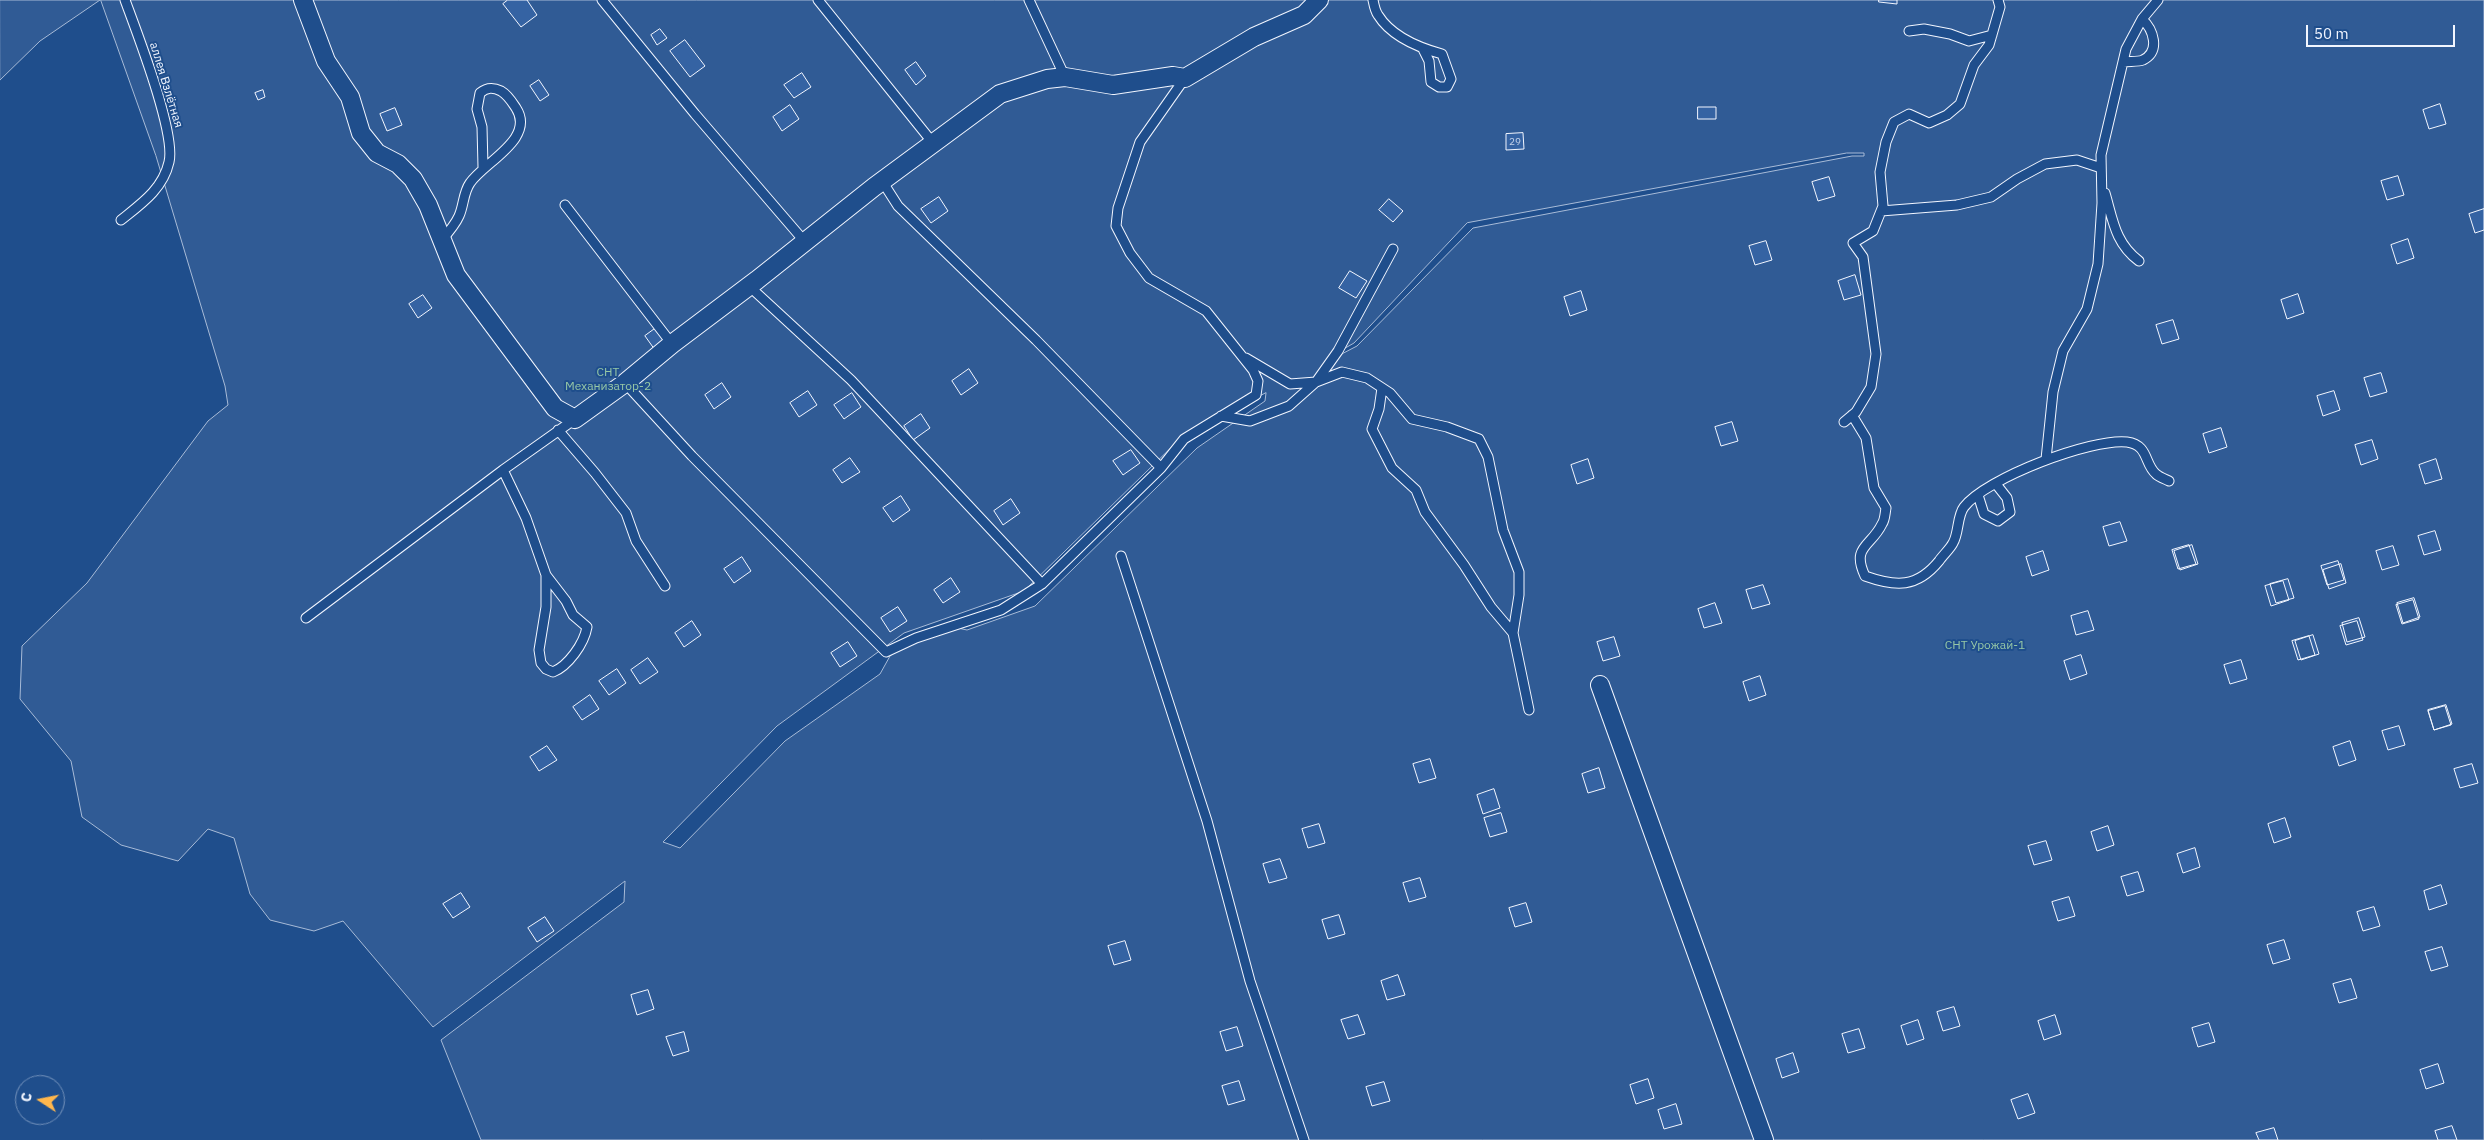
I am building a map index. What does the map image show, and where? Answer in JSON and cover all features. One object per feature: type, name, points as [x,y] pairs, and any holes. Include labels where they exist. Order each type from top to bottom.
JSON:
[{"type":"street","points":[[303,0],[326,61],[350,97],[361,133],[377,153],[398,164],[413,179],[428,205],[456,275],[555,408],[575,419],[626,383],[672,344],[882,181],[1000,94],[1047,79],[1065,77],[1113,85],[1173,76],[1185,78],[1254,37],[1304,15],[1319,0]]},
{"type":"street","points":[[1600,685],[1764,1140]]},
{"type":"lane","name":"аллея Взлётная","points":[[121,220],[157,189],[169,162],[168,130],[126,0]]},
{"type":"lane","points":[[602,0],[695,114],[805,242]]},
{"type":"lane","points":[[818,0],[933,143]]},
{"type":"lane","points":[[1029,0],[1065,77]]},
{"type":"lane","points":[[1373,0],[1378,15],[1390,28],[1423,48]]},
{"type":"lane","points":[[1844,422],[1852,415],[1870,387],[1876,354],[1863,256],[1853,243],[1873,231],[1883,206],[1880,172],[1886,142],[1894,122],[1909,114],[1929,122],[1947,115],[1960,104],[1974,65],[1989,45],[2000,7],[1998,0]]},
{"type":"lane","points":[[2046,459],[2053,392],[2063,351],[2087,309],[2098,264],[2101,156],[2126,48],[2142,19],[2158,0]]},
{"type":"lane","points":[[2123,62],[2142,60],[2151,54],[2155,40],[2150,26],[2142,19]]},
{"type":"lane","points":[[1909,31],[1924,29],[1950,34],[1969,41],[1992,35]]},
{"type":"lane","points":[[626,383],[692,456],[886,652],[916,638],[1001,610],[1042,584],[1161,468],[1184,439],[1256,395],[1258,381],[1253,370],[1206,311],[1149,278],[1130,253],[1116,226],[1118,208],[1140,142],[1185,78]]},
{"type":"lane","points":[[441,241],[460,214],[468,185],[483,167],[502,154],[515,138],[521,126],[520,116],[516,107],[506,94],[496,88],[486,88],[480,93],[477,109],[482,127],[483,167]]},
{"type":"lane","points":[[1881,211],[1957,205],[1991,197],[2017,178],[2045,164],[2077,160],[2101,168]]},
{"type":"lane","points":[[882,181],[898,206],[1036,340],[1161,468]]},
{"type":"lane","points":[[2101,184],[2116,233],[2129,253],[2139,261]]},
{"type":"lane","points":[[565,205],[672,344]]},
{"type":"lane","points":[[1221,416],[1250,421],[1289,406],[1316,382],[1338,351],[1393,249]]},
{"type":"lane","points":[[749,286],[851,380],[1042,584]]},
{"type":"lane","points":[[1240,354],[1290,384],[1316,382],[1342,372],[1367,378],[1390,393],[1412,419],[1447,427],[1479,438],[1488,457],[1503,530],[1518,572],[1519,595],[1513,633],[1529,710]]},
{"type":"lane","points":[[1382,388],[1379,409],[1372,429],[1392,468],[1416,490],[1425,512],[1464,565],[1491,607],[1513,633]]},
{"type":"lane","points":[[1852,415],[1866,438],[1874,488],[1886,508],[1883,523],[1860,552],[1860,565],[1865,576],[1884,583],[1906,584],[1928,574],[1953,544],[1964,508],[1978,495],[1996,484],[2046,459],[2104,445],[2128,442],[2145,451],[2156,474],[2169,481]]},
{"type":"lane","points":[[306,618],[503,470],[575,419]]},
{"type":"lane","points":[[558,430],[596,473],[626,513],[636,541],[665,586]]},
{"type":"lane","points":[[503,470],[526,518],[546,576],[566,602],[572,615],[587,627],[586,636],[563,668],[553,672],[546,669],[541,662],[539,650],[546,606],[546,576]]},
{"type":"lane","points":[[1978,495],[1984,514],[1998,521],[2010,512],[2007,498],[1996,484]]},
{"type":"lane","points":[[1121,556],[1207,821],[1250,981],[1304,1140]]},
{"type":"green space","points":[[0,0],[100,0],[40,41],[0,80]]},
{"type":"green space","name":"СНТ Урожай-1","points":[[101,0],[2484,0],[2484,1140],[481,1140],[441,1040],[624,902],[625,881],[433,1027],[343,921],[314,931],[270,920],[250,894],[234,838],[208,829],[178,861],[121,845],[82,817],[71,761],[20,699],[22,646],[87,583],[208,421],[228,405],[225,386],[156,156]],"holes":[[[1847,153],[1864,153],[1864,156],[1852,156],[1473,228],[1357,346],[1334,358],[1328,358],[1354,343],[1467,223]],[[1266,393],[1265,401],[1197,448],[1035,606],[967,630],[958,628],[917,633],[890,656],[880,674],[785,741],[680,848],[663,842],[777,726],[904,633],[1024,591],[1183,436]]]},
{"type":"building","points":[[508,0],[527,0],[537,15],[521,27],[503,4]]},
{"type":"building","points":[[1879,0],[1897,0],[1897,4],[1879,2]]},
{"type":"building","points":[[660,29],[667,38],[657,45],[651,35]]},
{"type":"building","points":[[685,40],[705,66],[690,77],[670,51]]},
{"type":"building","points":[[916,62],[926,76],[916,85],[905,70]]},
{"type":"building","points":[[802,73],[811,87],[794,98],[784,85]]},
{"type":"building","points":[[539,80],[549,95],[540,101],[530,86]]},
{"type":"building","points":[[263,90],[265,97],[258,100],[255,93]]},
{"type":"building","points":[[2440,104],[2446,124],[2429,129],[2423,110]]},
{"type":"building","points":[[790,105],[799,119],[782,131],[773,117]]},
{"type":"building","points":[[1698,107],[1716,107],[1716,119],[1698,119]]},
{"type":"building","points":[[395,108],[402,125],[387,131],[380,114]]},
{"type":"building","points":[[1523,133],[1524,149],[1506,150],[1506,134]]},
{"type":"building","points":[[2398,176],[2404,195],[2387,200],[2381,181]]},
{"type":"building","points":[[1829,177],[1835,196],[1818,201],[1812,182]]},
{"type":"building","points":[[939,197],[948,211],[931,223],[921,209]]},
{"type":"building","points":[[1389,199],[1403,211],[1393,222],[1379,210]]},
{"type":"building","points":[[2484,209],[2484,230],[2475,233],[2469,214]]},
{"type":"building","points":[[2408,239],[2414,258],[2397,264],[2391,245]]},
{"type":"building","points":[[1766,241],[1772,260],[1755,265],[1749,246]]},
{"type":"building","points":[[1350,271],[1367,281],[1356,298],[1339,288]]},
{"type":"building","points":[[1855,275],[1861,295],[1844,300],[1838,281]]},
{"type":"building","points":[[1581,291],[1587,310],[1570,316],[1564,297]]},
{"type":"building","points":[[2298,294],[2304,313],[2287,319],[2281,300]]},
{"type":"building","points":[[423,295],[432,308],[418,318],[409,304]]},
{"type":"building","points":[[2173,320],[2179,339],[2162,344],[2156,325]]},
{"type":"building","points":[[656,328],[666,342],[655,350],[645,336]]},
{"type":"building","points":[[969,369],[978,383],[961,395],[952,381]]},
{"type":"building","points":[[2381,373],[2387,392],[2370,397],[2364,378]]},
{"type":"building","points":[[722,383],[731,397],[714,409],[705,395]]},
{"type":"building","points":[[808,391],[817,405],[799,417],[790,403]]},
{"type":"building","points":[[2334,391],[2340,410],[2323,416],[2317,396]]},
{"type":"building","points":[[852,393],[861,407],[844,419],[834,405]]},
{"type":"building","points":[[921,414],[930,428],[913,440],[904,426]]},
{"type":"building","points":[[1732,422],[1738,441],[1721,446],[1715,427]]},
{"type":"building","points":[[2221,428],[2227,447],[2209,453],[2203,434]]},
{"type":"building","points":[[2372,440],[2378,459],[2361,465],[2355,445]]},
{"type":"building","points":[[1131,450],[1140,463],[1123,475],[1113,461]]},
{"type":"building","points":[[850,458],[860,472],[842,483],[833,470]]},
{"type":"building","points":[[1588,459],[1594,478],[1577,484],[1571,465]]},
{"type":"building","points":[[2436,459],[2442,479],[2425,484],[2419,465]]},
{"type":"building","points":[[901,496],[910,510],[893,522],[883,508]]},
{"type":"building","points":[[1011,499],[1020,513],[1003,525],[994,511]]},
{"type":"building","points":[[2120,522],[2127,541],[2109,546],[2103,527]]},
{"type":"building","points":[[2435,531],[2441,550],[2424,555],[2418,536]]},
{"type":"building","points":[[2189,545],[2196,564],[2178,569],[2172,550]]},
{"type":"building","points":[[2192,545],[2198,564],[2180,570],[2174,551]]},
{"type":"building","points":[[2393,546],[2399,565],[2382,570],[2376,551]]},
{"type":"building","points":[[2043,551],[2049,570],[2032,576],[2026,557]]},
{"type":"building","points":[[742,557],[751,571],[734,583],[724,569]]},
{"type":"building","points":[[2338,561],[2344,580],[2327,585],[2321,566]]},
{"type":"building","points":[[2341,564],[2346,583],[2329,589],[2323,570]]},
{"type":"building","points":[[951,578],[960,592],[943,603],[934,590]]},
{"type":"building","points":[[2288,579],[2294,598],[2276,603],[2270,584]]},
{"type":"building","points":[[2283,581],[2289,600],[2271,606],[2265,586]]},
{"type":"building","points":[[1763,585],[1770,604],[1752,609],[1746,590]]},
{"type":"building","points":[[2414,598],[2420,617],[2403,623],[2397,603]]},
{"type":"building","points":[[2413,600],[2419,619],[2402,624],[2396,605]]},
{"type":"building","points":[[1715,603],[1722,623],[1704,628],[1698,609]]},
{"type":"building","points":[[898,607],[907,621],[890,632],[881,618]]},
{"type":"building","points":[[2088,611],[2094,630],[2076,635],[2071,616]]},
{"type":"building","points":[[2359,618],[2365,637],[2347,642],[2342,623]]},
{"type":"building","points":[[692,621],[701,635],[684,647],[675,633]]},
{"type":"building","points":[[2357,621],[2363,640],[2346,645],[2340,626]]},
{"type":"building","points":[[2313,635],[2319,654],[2301,660],[2295,641]]},
{"type":"building","points":[[2309,636],[2315,655],[2298,660],[2292,641]]},
{"type":"building","points":[[1614,637],[1620,656],[1603,661],[1597,642]]},
{"type":"building","points":[[848,642],[857,656],[840,667],[831,653]]},
{"type":"building","points":[[2081,655],[2087,674],[2070,680],[2064,661]]},
{"type":"building","points":[[648,658],[658,672],[640,684],[631,670]]},
{"type":"building","points":[[2241,660],[2247,679],[2230,684],[2224,665]]},
{"type":"building","points":[[617,669],[626,683],[609,695],[599,681]]},
{"type":"building","points":[[1760,676],[1766,695],[1749,701],[1743,682]]},
{"type":"building","points":[[590,695],[599,709],[582,720],[573,707]]},
{"type":"building","points":[[2446,705],[2452,724],[2434,730],[2428,710]]},
{"type":"building","points":[[2445,706],[2451,725],[2434,730],[2428,711]]},
{"type":"building","points":[[2399,726],[2405,745],[2388,750],[2382,731]]},
{"type":"building","points":[[2350,741],[2356,760],[2339,766],[2333,747]]},
{"type":"building","points":[[547,746],[557,760],[539,771],[530,757]]},
{"type":"building","points":[[1430,759],[1436,778],[1419,783],[1413,764]]},
{"type":"building","points":[[2472,764],[2478,783],[2460,788],[2454,769]]},
{"type":"building","points":[[1599,768],[1605,788],[1588,793],[1582,774]]},
{"type":"building","points":[[1494,789],[1500,808],[1483,814],[1477,795]]},
{"type":"building","points":[[1501,813],[1507,832],[1490,837],[1484,818]]},
{"type":"building","points":[[2285,818],[2291,837],[2274,843],[2268,824]]},
{"type":"building","points":[[1319,824],[1325,843],[1308,848],[1302,829]]},
{"type":"building","points":[[2108,826],[2114,845],[2097,851],[2091,832]]},
{"type":"building","points":[[2046,841],[2052,860],[2034,865],[2028,846]]},
{"type":"building","points":[[2195,848],[2200,867],[2183,873],[2177,854]]},
{"type":"building","points":[[1280,859],[1287,878],[1269,883],[1263,864]]},
{"type":"building","points":[[2138,872],[2144,891],[2127,896],[2121,877]]},
{"type":"building","points":[[1420,878],[1426,897],[1409,902],[1403,883]]},
{"type":"building","points":[[2441,885],[2447,904],[2429,910],[2424,891]]},
{"type":"building","points":[[461,893],[470,907],[453,918],[443,904]]},
{"type":"building","points":[[2069,897],[2075,916],[2058,921],[2052,902]]},
{"type":"building","points":[[1526,903],[1532,922],[1515,927],[1509,908]]},
{"type":"building","points":[[2374,907],[2380,926],[2363,931],[2357,912]]},
{"type":"building","points":[[1339,915],[1345,934],[1328,939],[1322,920]]},
{"type":"building","points":[[545,917],[554,931],[537,942],[528,928]]},
{"type":"building","points":[[2284,940],[2290,959],[2273,964],[2267,945]]},
{"type":"building","points":[[1125,941],[1131,960],[1114,965],[1108,946]]},
{"type":"building","points":[[2442,947],[2448,966],[2431,971],[2425,952]]},
{"type":"building","points":[[1398,975],[1405,995],[1387,1000],[1381,981]]},
{"type":"building","points":[[2351,979],[2357,998],[2339,1003],[2333,984]]},
{"type":"building","points":[[648,990],[654,1009],[637,1015],[631,995]]},
{"type":"building","points":[[1954,1007],[1960,1026],[1943,1031],[1937,1012]]},
{"type":"building","points":[[1358,1015],[1365,1034],[1348,1039],[1341,1020]]},
{"type":"building","points":[[2055,1015],[2061,1034],[2044,1040],[2038,1021]]},
{"type":"building","points":[[1918,1020],[1924,1039],[1907,1045],[1901,1026]]},
{"type":"building","points":[[2209,1023],[2215,1042],[2198,1047],[2192,1028]]},
{"type":"building","points":[[1237,1027],[1243,1046],[1226,1051],[1220,1032]]},
{"type":"building","points":[[1859,1029],[1865,1048],[1848,1053],[1842,1034]]},
{"type":"building","points":[[684,1032],[689,1051],[673,1056],[666,1037]]},
{"type":"building","points":[[1793,1053],[1799,1072],[1782,1078],[1776,1059]]},
{"type":"building","points":[[2438,1064],[2444,1083],[2426,1089],[2420,1070]]},
{"type":"building","points":[[1648,1079],[1654,1098],[1636,1104],[1630,1085]]},
{"type":"building","points":[[1239,1081],[1245,1100],[1228,1105],[1222,1086]]},
{"type":"building","points":[[1384,1082],[1390,1101],[1372,1106],[1366,1087]]},
{"type":"building","points":[[2028,1094],[2035,1113],[2018,1119],[2011,1100]]},
{"type":"building","points":[[1676,1104],[1682,1124],[1664,1129],[1658,1110]]},
{"type":"building","points":[[2452,1126],[2457,1140],[2438,1140],[2435,1131]]},
{"type":"building","points":[[2274,1128],[2278,1140],[2259,1140],[2256,1133]]},
{"type":"park label","name":"СНТ Механизатор-2","points":[[608,380]]}]
